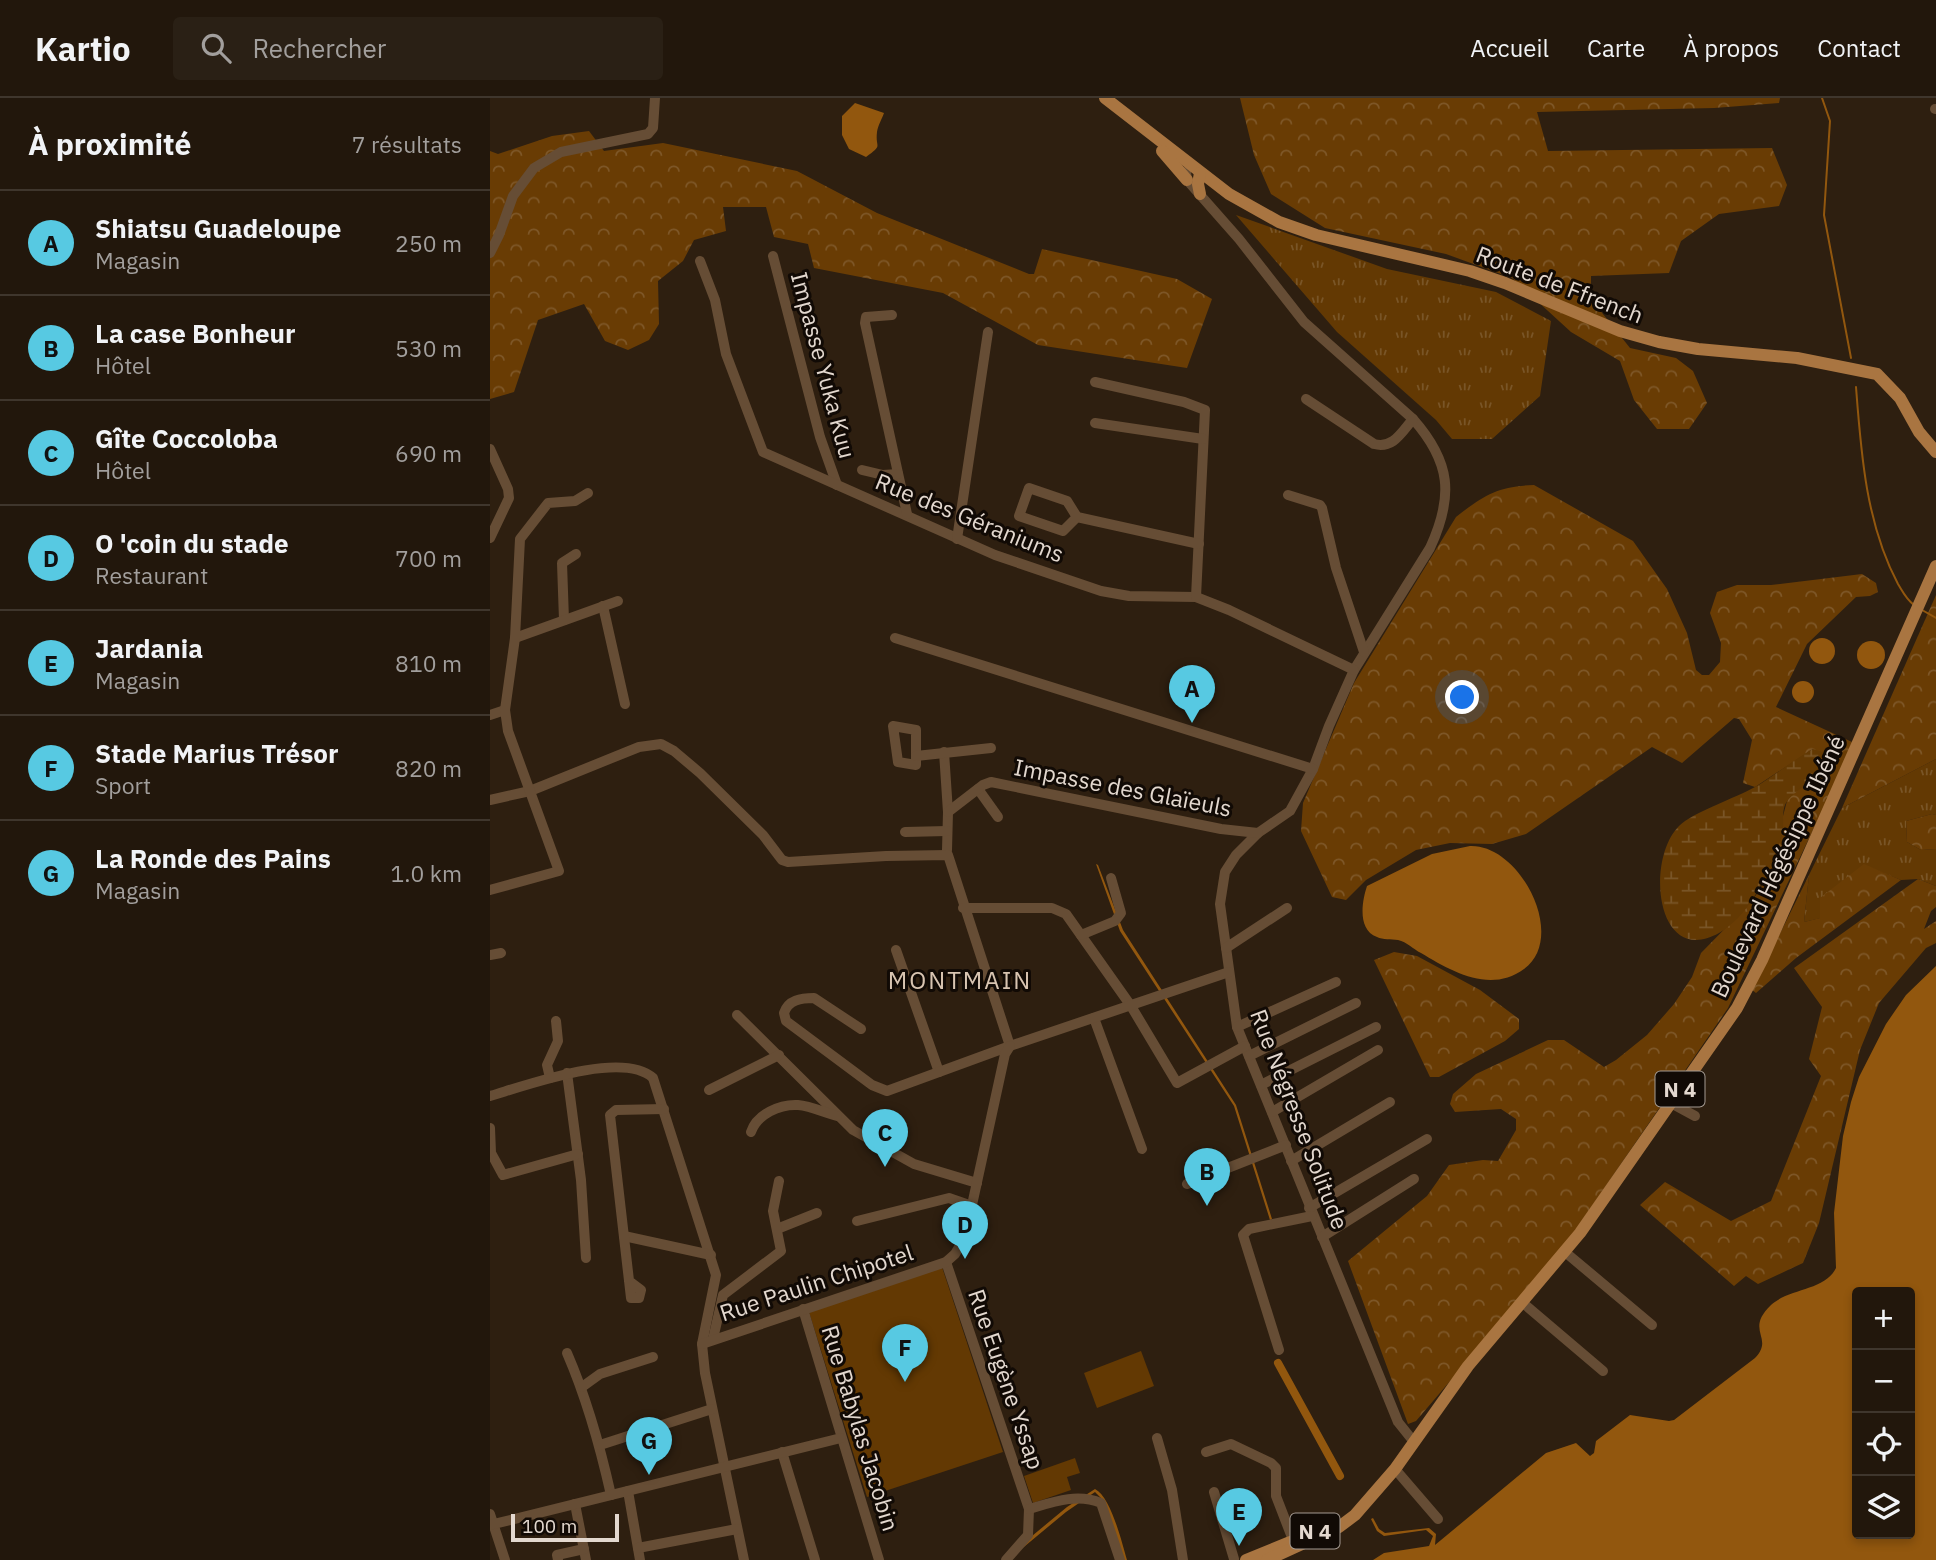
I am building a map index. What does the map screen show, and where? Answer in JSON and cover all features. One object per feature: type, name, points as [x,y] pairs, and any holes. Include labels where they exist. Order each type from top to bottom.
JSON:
[{"type":"main road","name":"Route de Ffrench","points":[[1105,98],[1229,194],[1279,222],[1316,236],[1470,271],[1620,331],[1659,342],[1698,349],[1797,358],[1870,371],[1885,380],[1900,398],[1936,452]]},
{"type":"main road","points":[[1146,132],[1187,180]]},
{"type":"main road","points":[[1194,169],[1200,194]]},
{"type":"main road","name":"Boulevard Hégésippe Ibéné","points":[[1256,1558],[1339,1527],[1355,1515],[1395,1469],[1468,1366],[1566,1252],[1737,1007],[1762,960],[1936,566]]},
{"type":"main road","name":"Boulevard Hégésippe Ibéné","points":[[1256,1558],[1325,1527],[1369,1498]]},
{"type":"street","points":[[490,253],[513,196],[534,168],[561,152],[648,134],[653,128],[655,98]]},
{"type":"street","points":[[1187,180],[1186,172],[1194,169]]},
{"type":"street","name":"Rue Négresse Solitude","points":[[1187,180],[1239,239],[1304,321],[1413,419],[1438,452],[1445,474],[1445,502],[1438,531],[1354,670],[1329,726],[1314,769],[1290,811],[1258,833],[1236,855],[1225,872],[1217,904],[1237,1027],[1398,1422],[1414,1441]]},
{"type":"street","name":"Impasse Yuka Kuu","points":[[773,256],[820,437],[837,485]]},
{"type":"street","name":"Rue des Géraniums","points":[[700,261],[715,300],[726,354],[763,452],[995,555],[1101,591],[1129,596],[1196,597],[1354,670]]},
{"type":"street","points":[[892,315],[866,317],[864,323],[907,514]]},
{"type":"street","points":[[957,539],[988,332]]},
{"type":"street","points":[[1095,382],[1184,402],[1205,410],[1196,597]]},
{"type":"street","points":[[1306,399],[1374,444],[1383,446],[1394,442],[1413,419]]},
{"type":"street","points":[[1095,423],[1203,439]]},
{"type":"street","points":[[490,449],[508,489],[509,498],[490,538]]},
{"type":"street","points":[[862,470],[883,475],[898,474]]},
{"type":"street","points":[[1077,517],[1063,531],[1019,516],[1029,488],[1067,501],[1077,517],[1199,544]]},
{"type":"street","points":[[490,890],[559,871],[508,731],[505,710],[515,638],[520,539],[548,503],[575,501],[588,492]]},
{"type":"street","points":[[1288,495],[1320,505],[1322,509],[1334,562],[1364,652]]},
{"type":"street","points":[[564,620],[562,564],[576,554]]},
{"type":"street","points":[[515,638],[618,601]]},
{"type":"street","points":[[603,606],[625,704]]},
{"type":"street","points":[[895,638],[1314,769]]},
{"type":"street","points":[[490,715],[505,710]]},
{"type":"street","points":[[490,800],[530,790],[639,747],[661,744],[674,751],[708,781],[763,835],[782,860],[799,862],[948,855],[1010,1046]]},
{"type":"street","points":[[916,756],[990,748]]},
{"type":"street","points":[[944,752],[948,812],[947,850]]},
{"type":"street","name":"Impasse des Glaïeuls","points":[[978,789],[992,782],[1222,829],[1258,833]]},
{"type":"street","points":[[948,812],[978,789],[998,817]]},
{"type":"street","points":[[905,832],[947,831]]},
{"type":"street","points":[[1081,935],[1115,921],[1121,913],[1111,878]]},
{"type":"street","points":[[963,908],[1057,909],[1066,915],[1131,1006],[1177,1083],[1356,1003]]},
{"type":"street","points":[[1226,948],[1287,908]]},
{"type":"street","points":[[896,950],[939,1072]]},
{"type":"street","points":[[861,1029],[814,998],[798,999],[790,1003],[784,1013],[786,1021],[880,1089],[894,1090],[1010,1046],[1229,972]]},
{"type":"street","points":[[1237,1027],[1336,982]]},
{"type":"street","points":[[737,1015],[853,1130],[914,1164],[977,1183]]},
{"type":"street","points":[[1094,1018],[1142,1149]]},
{"type":"street","points":[[550,1078],[547,1065],[558,1041],[556,1021]]},
{"type":"street","points":[[1261,1084],[1376,1027]]},
{"type":"street","name":"Rue Paulin Chipotel","points":[[708,1341],[946,1262],[955,1254],[965,1237],[1005,1054],[1010,1046]]},
{"type":"street","points":[[1272,1112],[1378,1050]]},
{"type":"street","points":[[709,1090],[779,1055]]},
{"type":"street","points":[[490,1096],[567,1073],[623,1067],[640,1069],[653,1078],[711,1255],[716,1279],[708,1341],[712,1409],[744,1560]]},
{"type":"street","points":[[567,1073],[578,1154],[586,1258]]},
{"type":"street","points":[[1292,1161],[1390,1102]]},
{"type":"street","points":[[1671,1103],[1695,1116]]},
{"type":"street","points":[[751,1132],[761,1117],[786,1106],[798,1105],[837,1116]]},
{"type":"street","points":[[629,1281],[610,1115],[616,1110],[664,1110]]},
{"type":"street","points":[[490,1128],[491,1153],[503,1175],[578,1154]]},
{"type":"street","points":[[1279,1350],[1242,1235],[1249,1229],[1311,1212],[1427,1139]]},
{"type":"street","points":[[1187,1184],[1286,1145]]},
{"type":"street","points":[[1322,1237],[1414,1179]]},
{"type":"street","points":[[708,1341],[723,1295],[781,1251],[774,1206],[779,1181]]},
{"type":"street","points":[[857,1221],[949,1198],[972,1206]]},
{"type":"street","points":[[777,1229],[817,1213]]},
{"type":"street","points":[[624,1236],[711,1255]]},
{"type":"street","points":[[1566,1252],[1652,1325]]},
{"type":"street","name":"Rue Eugène Yssap","points":[[946,1262],[1029,1509]]},
{"type":"street","points":[[1523,1303],[1602,1371]]},
{"type":"street","name":"Rue Babylas Jacobin","points":[[803,1309],[879,1560]]},
{"type":"street","points":[[567,1353],[582,1387],[600,1445],[611,1495]]},
{"type":"street","points":[[582,1387],[600,1374],[653,1357]]},
{"type":"street","points":[[600,1445],[712,1409]]},
{"type":"street","points":[[505,1560],[491,1521],[575,1504],[841,1438]]},
{"type":"street","points":[[1157,1438],[1172,1490],[1184,1560]]},
{"type":"street","points":[[1206,1452],[1231,1444],[1271,1463],[1276,1472],[1276,1496],[1293,1540]]},
{"type":"street","points":[[782,1452],[815,1560]]},
{"type":"street","points":[[1395,1469],[1438,1520]]},
{"type":"street","points":[[628,1491],[640,1560]]},
{"type":"street","points":[[1214,1492],[1232,1560],[1256,1558]]},
{"type":"street","points":[[1006,1560],[1028,1535],[1029,1509],[1059,1500],[1088,1497],[1101,1503],[1120,1560]]},
{"type":"street","points":[[558,1560],[557,1555],[585,1555],[575,1504]]},
{"type":"street","points":[[638,1548],[737,1529]]},
{"type":"green space","points":[[1240,98],[1780,98],[1779,103],[1714,108],[1537,112],[1548,151],[1772,148],[1787,185],[1779,206],[1719,214],[1681,241],[1669,273],[1591,276],[1591,299],[1630,348],[1676,358],[1693,371],[1707,403],[1689,429],[1657,429],[1634,400],[1620,361],[1571,332],[1512,278],[1446,254],[1325,228],[1271,194],[1254,155]]},
{"type":"green space","points":[[589,131],[604,151],[663,143],[797,171],[877,213],[1029,274],[1034,274],[1042,249],[1177,279],[1212,299],[1187,368],[1038,345],[943,293],[814,268],[808,244],[774,237],[766,207],[723,207],[726,231],[694,240],[683,261],[658,281],[659,324],[649,340],[628,350],[605,341],[584,304],[538,320],[514,392],[490,399],[490,151],[498,154],[552,136]]},
{"type":"green space","points":[[1236,215],[1387,269],[1496,292],[1551,321],[1540,396],[1492,439],[1452,439],[1436,420],[1337,332]]},
{"type":"green space","points":[[1534,485],[1633,541],[1667,589],[1687,633],[1696,670],[1702,675],[1709,675],[1720,662],[1721,643],[1710,613],[1717,592],[1737,585],[1771,585],[1862,574],[1876,583],[1878,592],[1870,596],[1856,597],[1807,644],[1776,707],[1852,742],[1836,782],[1728,1008],[1561,1251],[1416,1421],[1408,1424],[1348,1261],[1427,1196],[1449,1165],[1483,1160],[1498,1161],[1516,1130],[1516,1119],[1501,1109],[1455,1112],[1450,1104],[1453,1094],[1476,1074],[1548,1040],[1564,1040],[1604,1067],[1647,1035],[1674,1004],[1692,977],[1701,953],[1760,890],[1783,832],[1787,801],[1813,749],[1755,787],[1743,783],[1752,740],[1739,719],[1734,718],[1682,763],[1652,747],[1526,834],[1492,844],[1450,843],[1416,850],[1366,880],[1346,900],[1332,897],[1301,831],[1303,803],[1354,683],[1456,517],[1492,493],[1511,487]]},
{"type":"green space","points":[[1936,595],[1936,759],[1842,808]]},
{"type":"green space","points":[[1813,749],[1826,753],[1829,760],[1815,779],[1786,803],[1781,840],[1746,909],[1719,933],[1698,940],[1681,936],[1670,923],[1663,905],[1660,884],[1662,862],[1668,842],[1679,826],[1755,787]]},
{"type":"green space","points":[[1936,759],[1936,815],[1906,821],[1907,842],[1921,850],[1936,849],[1936,886],[1918,879],[1901,880],[1864,865],[1821,918],[1804,922],[1809,875],[1842,808]]},
{"type":"green space","points":[[1936,815],[1936,849],[1921,850],[1907,842],[1906,821]]},
{"type":"green space","points":[[1864,864],[1901,880],[1796,958],[1756,993],[1752,990],[1809,875],[1804,922],[1820,918],[1820,898]]},
{"type":"green space","points":[[1918,879],[1936,886],[1936,907],[1931,911],[1924,929],[1936,921],[1936,943],[1926,948],[1879,1003],[1860,1050],[1819,1223],[1803,1263],[1758,1284],[1746,1276],[1734,1286],[1640,1205],[1665,1182],[1731,1221],[1771,1201],[1821,1076],[1809,1059],[1822,1007],[1794,968]]},
{"type":"green space","points":[[1394,952],[1417,956],[1480,990],[1519,1019],[1519,1029],[1505,1041],[1439,1077],[1430,1077],[1374,960]]},
{"type":"green space","points":[[942,1267],[1003,1452],[867,1497],[809,1312]]},
{"type":"green space","points":[[1141,1351],[1154,1386],[1097,1408],[1084,1373]]},
{"type":"green space","points":[[1075,1458],[1080,1473],[1067,1477],[1071,1490],[1033,1503],[1024,1476]]},
{"type":"shaded area","points":[[855,103],[884,113],[878,129],[878,146],[866,157],[849,149],[842,135],[842,116]]},
{"type":"shaded area","points":[[1822,638],[1831,642],[1835,651],[1831,660],[1822,664],[1813,660],[1809,651],[1813,642]]},
{"type":"shaded area","points":[[1871,641],[1881,645],[1885,655],[1881,665],[1871,669],[1861,665],[1857,655],[1861,645]]},
{"type":"shaded area","points":[[1803,681],[1813,688],[1814,692],[1807,702],[1803,703],[1793,696],[1792,692],[1799,682]]},
{"type":"shaded area","points":[[1470,846],[1488,849],[1506,860],[1521,876],[1539,915],[1541,936],[1536,954],[1524,969],[1498,980],[1484,980],[1458,973],[1401,941],[1377,937],[1366,928],[1364,922],[1363,907],[1367,886],[1432,854]]},
{"type":"shaded area","points":[[1096,864],[1123,930],[1236,1105],[1272,1219],[1270,1220],[1234,1106],[1120,931]]},
{"type":"shaded area","points":[[1936,966],[1936,1560],[1373,1560],[1384,1553],[1429,1546],[1433,1536],[1426,1530],[1384,1536],[1377,1531],[1371,1519],[1373,1518],[1379,1529],[1385,1533],[1429,1528],[1436,1534],[1435,1545],[1546,1453],[1576,1443],[1590,1456],[1594,1453],[1596,1441],[1630,1415],[1674,1420],[1755,1358],[1762,1345],[1760,1321],[1771,1305],[1787,1295],[1824,1281],[1836,1268],[1834,1213],[1843,1136],[1859,1077],[1886,1024],[1906,995]]},
{"type":"shaded area","points":[[1095,1489],[1111,1510],[1127,1560],[1124,1560],[1101,1498],[1095,1492],[1066,1512],[1008,1560],[1003,1560],[1067,1507]]},
{"type":"waterway","points":[[1822,98],[1830,121],[1824,215],[1851,358]]},
{"type":"waterway","points":[[1856,387],[1863,463],[1872,513],[1887,561],[1903,593],[1914,605]]},
{"type":"waterway","points":[[1922,610],[1936,618]]},
{"type":"waterway","points":[[1278,1363],[1340,1476]]},
{"type":"place","name":"Shiatsu Guadeloupe","points":[[1192,723]]},
{"type":"place","name":"Gîte Coccoloba","points":[[885,1167]]},
{"type":"place","name":"La case Bonheur","points":[[1207,1206]]},
{"type":"place","name":"O 'coin du stade","points":[[965,1259]]},
{"type":"place","name":"Stade Marius Trésor","points":[[905,1382]]},
{"type":"place","name":"La Ronde des Pains","points":[[649,1475]]},
{"type":"place","name":"Jardania","points":[[1239,1546]]},
{"type":"district","name":"MONTMAIN","points":[[960,980]]}]
